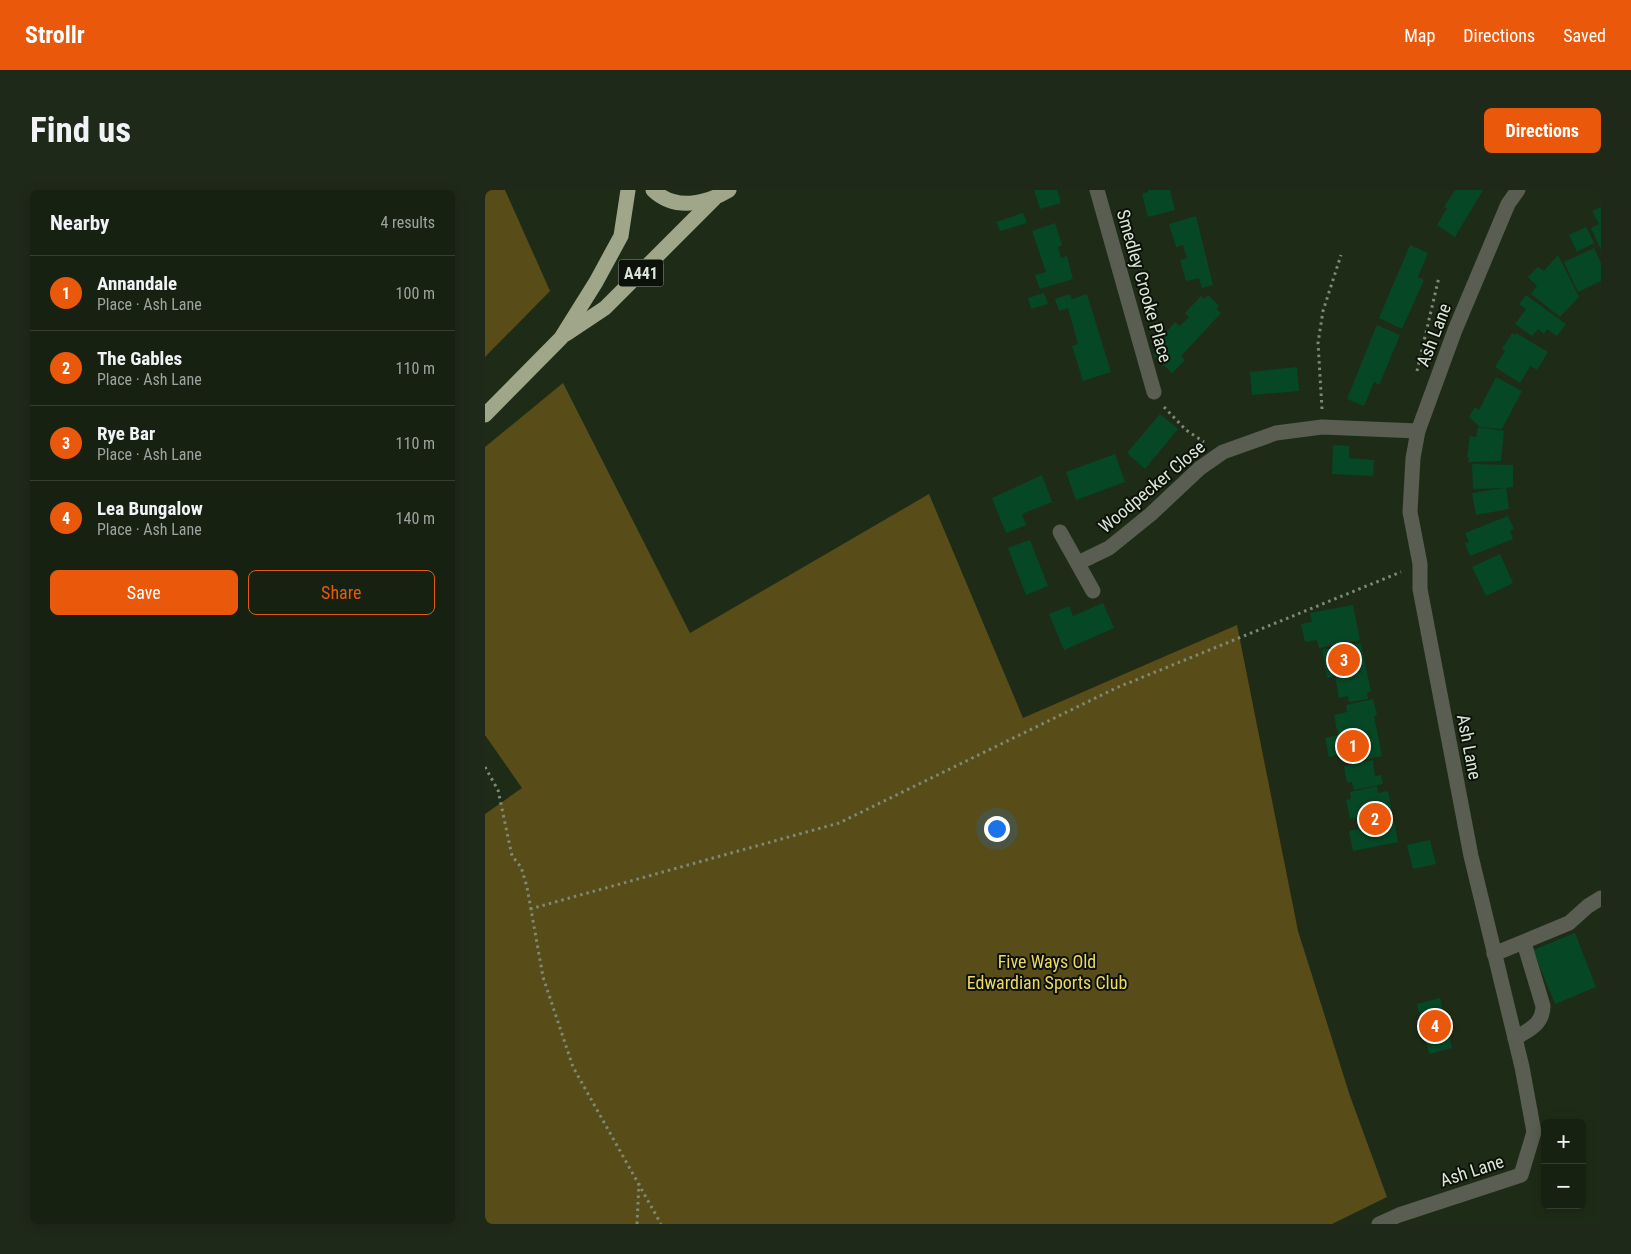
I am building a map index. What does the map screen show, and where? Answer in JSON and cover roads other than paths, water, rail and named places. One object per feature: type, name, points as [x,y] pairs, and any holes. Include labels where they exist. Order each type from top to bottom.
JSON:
[{"type":"highway","name":"A441","points":[[561,338],[596,282],[621,236],[628,190]]},
{"type":"highway","points":[[653,190],[669,200],[690,204],[714,199],[729,190]]},
{"type":"highway","name":"A441","points":[[485,415],[561,338],[605,308],[714,199]]},
{"type":"street","name":"Smedley Crooke Place","points":[[1097,190],[1154,392]]},
{"type":"street","name":"Ash Lane","points":[[1379,1224],[1399,1215],[1521,1175],[1534,1132],[1515,1038],[1467,837],[1420,589],[1420,564],[1410,512],[1413,458],[1418,431],[1455,330],[1509,204],[1518,190]]},
{"type":"street","name":"Woodpecker Close","points":[[1078,563],[1109,548],[1151,514],[1200,468],[1223,452],[1277,433],[1322,427],[1418,431]]},
{"type":"street","points":[[1060,532],[1093,591]]},
{"type":"street","points":[[1494,954],[1569,923],[1588,906],[1601,898]]},
{"type":"street","points":[[1515,1038],[1532,1028],[1543,1015],[1543,1006],[1524,943]]},
{"type":"place","name":"Rye Bar","points":[[1344,660]]},
{"type":"place","name":"Annandale","points":[[1353,746]]},
{"type":"place","name":"The Gables","points":[[1375,819]]},
{"type":"place","name":"Lea Bungalow","points":[[1435,1026]]},
{"type":"park label","name":"Five Ways Old Edwardian Sports Club","points":[[1047,972]]}]
